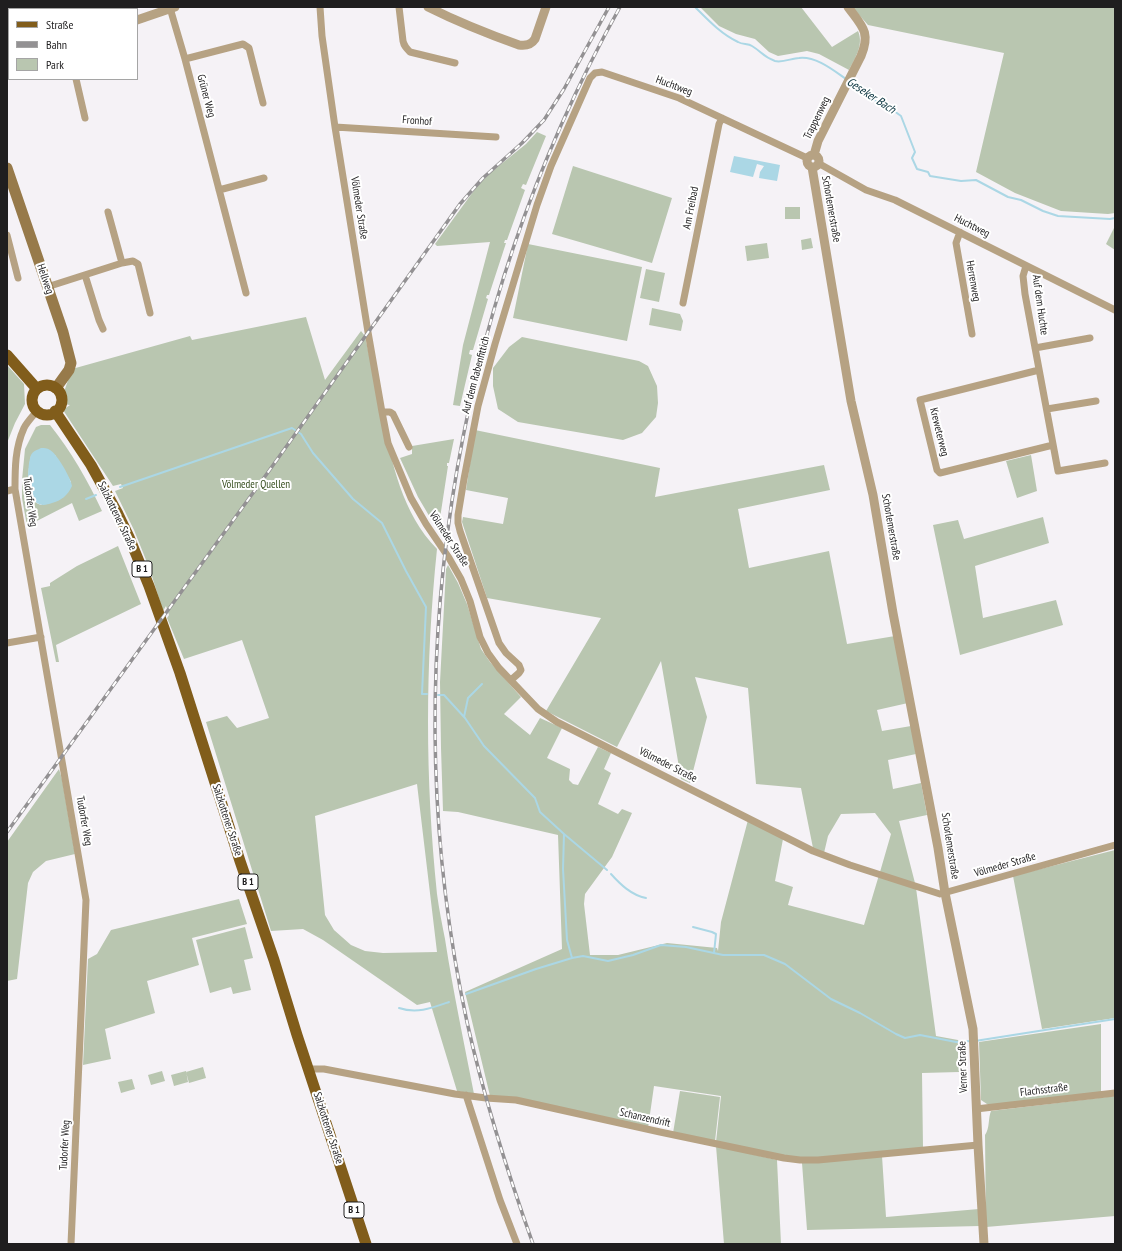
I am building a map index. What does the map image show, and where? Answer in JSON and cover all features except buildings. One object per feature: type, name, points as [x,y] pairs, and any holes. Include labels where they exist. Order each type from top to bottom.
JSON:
[{"type":"main road","name":"Hellweg","points":[[7,168],[63,332],[71,363],[70,370],[56,388]]},
{"type":"main road","points":[[7,355],[37,389]]},
{"type":"main road","points":[[49,385],[56,388],[59,392],[61,400],[56,412],[48,414],[38,411],[32,401],[37,389],[42,386],[49,385]]},
{"type":"main road","name":"Salzkottener Straße","points":[[56,412],[91,465],[118,514],[149,586],[180,673],[366,1244]]},
{"type":"street","name":"Völmeder Straße","points":[[320,7],[322,36],[335,127],[367,327],[388,443],[411,498],[461,579],[470,600],[480,637],[488,653],[538,709],[557,722],[813,851],[850,865],[940,894],[1115,845]]},
{"type":"street","points":[[399,7],[404,46],[410,52],[455,63]]},
{"type":"street","points":[[428,7],[452,19],[519,45],[529,45],[533,42],[546,7]]},
{"type":"street","name":"Trappenweg","points":[[810,156],[865,48],[866,38],[862,28],[848,7]]},
{"type":"street","points":[[138,20],[172,8]]},
{"type":"street","name":"Grüner Weg","points":[[172,8],[246,293]]},
{"type":"street","points":[[185,59],[243,44],[249,48],[263,103]]},
{"type":"street","name":"Huchtweg","points":[[595,73],[602,72],[679,98],[810,156]]},
{"type":"street","name":"Auf dem Rabenfittich","points":[[511,680],[519,674],[521,670],[519,665],[506,654],[498,643],[460,531],[458,515],[478,406],[535,212],[557,151],[590,78],[595,73]]},
{"type":"street","points":[[76,80],[85,118]]},
{"type":"street","name":"Am Freibad","points":[[683,303],[719,124],[722,118]]},
{"type":"street","name":"Fronhof","points":[[335,127],[496,137]]},
{"type":"street","name":"Schorlemerstraße","points":[[810,156],[818,158],[815,165],[851,401],[873,495],[893,613],[938,848],[945,893]]},
{"type":"street","name":"Huchtweg","points":[[815,165],[866,190],[895,200],[1115,310]]},
{"type":"street","points":[[219,190],[264,178]]},
{"type":"street","points":[[108,212],[122,263]]},
{"type":"street","name":"Herrenweg","points":[[960,232],[956,242],[972,334]]},
{"type":"street","points":[[7,236],[18,278]]},
{"type":"street","points":[[47,288],[122,263],[133,261],[138,264],[150,313]]},
{"type":"street","name":"Auf dem Huchte","points":[[1026,266],[1023,276],[1058,471],[1106,462]]},
{"type":"street","points":[[85,275],[103,329]]},
{"type":"street","name":"Auf dem Huchte","points":[[1035,348],[1090,338]]},
{"type":"street","name":"Kreweterweg","points":[[1039,370],[920,400],[937,470],[940,474],[1053,445]]},
{"type":"street","points":[[1047,409],[1096,401]]},
{"type":"street","name":"Tudorfer Weg","points":[[38,411],[25,427],[18,444],[15,465],[15,489],[86,900],[71,1244]]},
{"type":"street","points":[[382,412],[390,412],[392,414],[409,447]]},
{"type":"street","points":[[7,491],[15,489]]},
{"type":"street","points":[[7,643],[41,637]]},
{"type":"street","name":"Verner Straße","points":[[945,893],[973,1029],[984,1244]]},
{"type":"street","name":"Schanzendrift","points":[[308,1069],[324,1069],[486,1098],[516,1100],[660,1132],[793,1159],[818,1160],[978,1145]]},
{"type":"street","name":"Flachsstraße","points":[[976,1109],[1115,1093]]},
{"type":"street","points":[[466,1095],[500,1200],[517,1244]]},
{"type":"green space","points":[[700,7],[801,7],[832,47],[858,31],[860,36],[859,46],[849,70],[819,54],[807,51],[778,56],[769,52],[755,39],[736,34],[719,26]]},
{"type":"green space","points":[[852,7],[1115,7],[1115,213],[1108,214],[1061,211],[1015,193],[976,172],[1004,53],[868,25]]},
{"type":"green space","points":[[537,132],[546,136],[526,185],[523,184],[521,188],[525,190],[507,240],[505,240],[504,243],[506,243],[489,295],[487,295],[486,298],[488,299],[473,350],[470,350],[469,354],[472,355],[460,406],[453,405],[463,345],[490,242],[437,246],[435,244],[478,185],[490,173],[526,144]]},
{"type":"green space","points":[[573,166],[672,198],[652,263],[552,234]]},
{"type":"green space","points":[[785,207],[800,207],[800,219],[785,219]]},
{"type":"green space","points":[[1115,226],[1115,250],[1106,244]]},
{"type":"green space","points":[[811,238],[813,248],[802,250],[801,240]]},
{"type":"green space","points":[[767,243],[769,258],[747,261],[745,246]]},
{"type":"green space","points":[[528,244],[642,267],[627,341],[513,318]]},
{"type":"green space","points":[[646,269],[665,273],[659,302],[640,298]]},
{"type":"green space","points":[[652,308],[680,314],[683,321],[681,331],[649,325]]},
{"type":"green space","name":"Völmeder Quellen","points":[[306,317],[325,380],[361,331],[365,336],[390,452],[400,487],[415,520],[437,549],[430,635],[428,722],[430,808],[437,894],[474,1094],[457,1091],[430,1002],[417,1005],[323,940],[303,929],[271,931],[206,722],[227,716],[237,728],[269,718],[242,640],[184,659],[167,618],[169,615],[166,606],[163,611],[150,570],[134,530],[115,491],[123,488],[121,484],[113,486],[63,410],[70,405],[62,404],[65,389],[72,369],[190,336],[192,340]],"holes":[[[417,784],[437,952],[383,953],[365,951],[351,945],[334,930],[325,915],[315,816]]]},
{"type":"green space","points":[[522,337],[639,361],[648,366],[657,386],[658,403],[656,417],[642,433],[623,440],[518,422],[498,409],[493,386],[493,368],[509,347]]},
{"type":"green space","points":[[7,365],[24,384],[25,404],[7,443],[8,403]]},
{"type":"green space","points":[[41,425],[50,425],[79,466],[102,511],[79,521],[72,503],[27,526],[22,498],[22,480],[25,449],[36,427]],"holes":[[[55,455],[71,482],[41,505],[36,502],[32,497],[28,484],[31,456]]]},
{"type":"green space","points":[[475,430],[660,468],[655,497],[824,465],[830,490],[738,509],[749,568],[829,551],[847,644],[895,636],[908,703],[877,710],[882,731],[911,726],[916,754],[888,760],[893,789],[921,783],[927,815],[899,821],[915,883],[880,872],[891,834],[875,813],[841,814],[828,836],[824,853],[813,848],[801,788],[756,784],[748,688],[695,677],[707,717],[690,783],[681,779],[661,661],[617,747],[546,711],[601,618],[487,598],[462,522],[463,517],[503,524],[508,498],[466,490]]},
{"type":"green space","points":[[454,439],[449,463],[447,463],[448,466],[438,531],[418,497],[400,458],[412,454],[412,446]]},
{"type":"green space","points":[[1031,455],[1037,491],[1017,498],[1006,461]]},
{"type":"green space","points":[[1043,517],[1049,543],[975,566],[983,618],[1056,600],[1063,625],[960,655],[933,525],[958,520],[964,539]]},
{"type":"green space","points":[[118,546],[141,604],[56,645],[59,662],[56,662],[41,588],[50,586],[50,583],[77,566]]},
{"type":"green space","points":[[448,565],[467,604],[481,649],[490,662],[521,697],[504,714],[530,735],[540,718],[562,728],[547,758],[570,769],[569,780],[573,784],[578,785],[598,747],[611,753],[604,769],[611,773],[598,804],[618,814],[622,809],[632,813],[612,857],[585,894],[584,904],[590,955],[618,955],[667,943],[717,948],[718,951],[721,922],[748,820],[783,839],[775,881],[793,887],[788,905],[864,925],[879,875],[916,888],[936,1036],[958,1040],[959,1072],[922,1073],[923,1148],[799,1159],[716,1142],[721,1096],[654,1086],[648,1128],[490,1096],[465,992],[562,949],[558,835],[458,812],[443,811],[440,682],[446,569]]},
{"type":"green space","points":[[59,769],[75,854],[46,861],[33,872],[28,883],[17,979],[7,981],[7,842]]},
{"type":"green space","points":[[1115,850],[1115,1018],[1042,1029],[1013,876]]},
{"type":"green space","points":[[239,899],[247,924],[192,938],[199,965],[147,981],[155,1013],[105,1029],[111,1059],[83,1065],[88,959],[97,954],[111,930]]},
{"type":"green space","points":[[245,927],[253,958],[244,960],[251,990],[233,994],[231,987],[210,993],[196,940]]},
{"type":"green space","points":[[1101,1024],[1101,1093],[990,1106],[981,1100],[979,1042]]},
{"type":"green space","points":[[203,1067],[206,1078],[189,1083],[186,1072]]},
{"type":"green space","points":[[162,1071],[165,1081],[151,1085],[148,1075]]},
{"type":"green space","points":[[186,1071],[188,1082],[174,1086],[171,1075]]},
{"type":"green space","points":[[132,1079],[135,1089],[121,1093],[118,1082]]},
{"type":"green space","points":[[680,1091],[720,1097],[715,1141],[673,1133]]},
{"type":"green space","points":[[1115,1096],[1115,1216],[986,1227],[985,1135],[988,1129],[991,1111]]},
{"type":"green space","points":[[716,1146],[777,1160],[781,1244],[724,1244]]},
{"type":"green space","points":[[882,1156],[886,1217],[979,1209],[980,1226],[807,1230],[802,1163]]},
{"type":"water","points":[[734,156],[780,165],[777,181],[759,178],[760,172],[764,166],[757,164],[753,177],[730,172]]},
{"type":"water","points":[[41,448],[49,449],[53,452],[60,461],[72,486],[64,497],[55,502],[44,505],[40,505],[33,499],[28,480],[31,455]]},
{"type":"waterway","name":"Geseker Bach","points":[[695,7],[726,35],[740,43],[750,45],[775,61],[799,58],[812,59],[824,64],[846,79]]},
{"type":"waterway","name":"Geseker Bach","points":[[851,83],[876,101],[890,108],[901,116],[915,152],[912,158],[917,169],[928,172],[930,176],[961,181],[976,180],[1008,197],[1021,200],[1043,211],[1058,216],[1115,218]]},
{"type":"waterway","points":[[120,487],[292,428],[301,434],[313,453],[353,499],[382,523],[426,607],[422,694],[427,694]]},
{"type":"waterway","points":[[86,499],[96,495]]},
{"type":"waterway","points":[[464,717],[468,698],[482,684]]},
{"type":"waterway","points":[[438,695],[444,695],[465,718],[484,746],[535,798],[540,812],[564,834],[563,869],[567,940],[572,958]]},
{"type":"waterway","points":[[564,834],[607,870]]},
{"type":"waterway","points":[[611,874],[631,892],[646,898]]},
{"type":"waterway","points":[[693,927],[716,934],[714,953]]},
{"type":"waterway","points":[[466,994],[572,958],[583,956],[608,961],[633,955],[661,945],[686,947],[723,955],[764,955],[785,964],[831,999],[905,1038],[920,1035],[956,1042],[971,1041]]},
{"type":"waterway","points":[[399,1008],[406,1010],[418,1010],[449,1002]]},
{"type":"waterway","points":[[975,1041],[1115,1019]]},
{"type":"railway","points":[[7,832],[266,475],[460,204],[483,178],[522,143],[544,120],[564,89],[609,7]]},
{"type":"railway","points":[[533,1244],[514,1189],[481,1078],[467,1022],[445,892],[436,762],[438,631],[452,501],[477,372],[514,246],[562,124],[620,7]]}]
